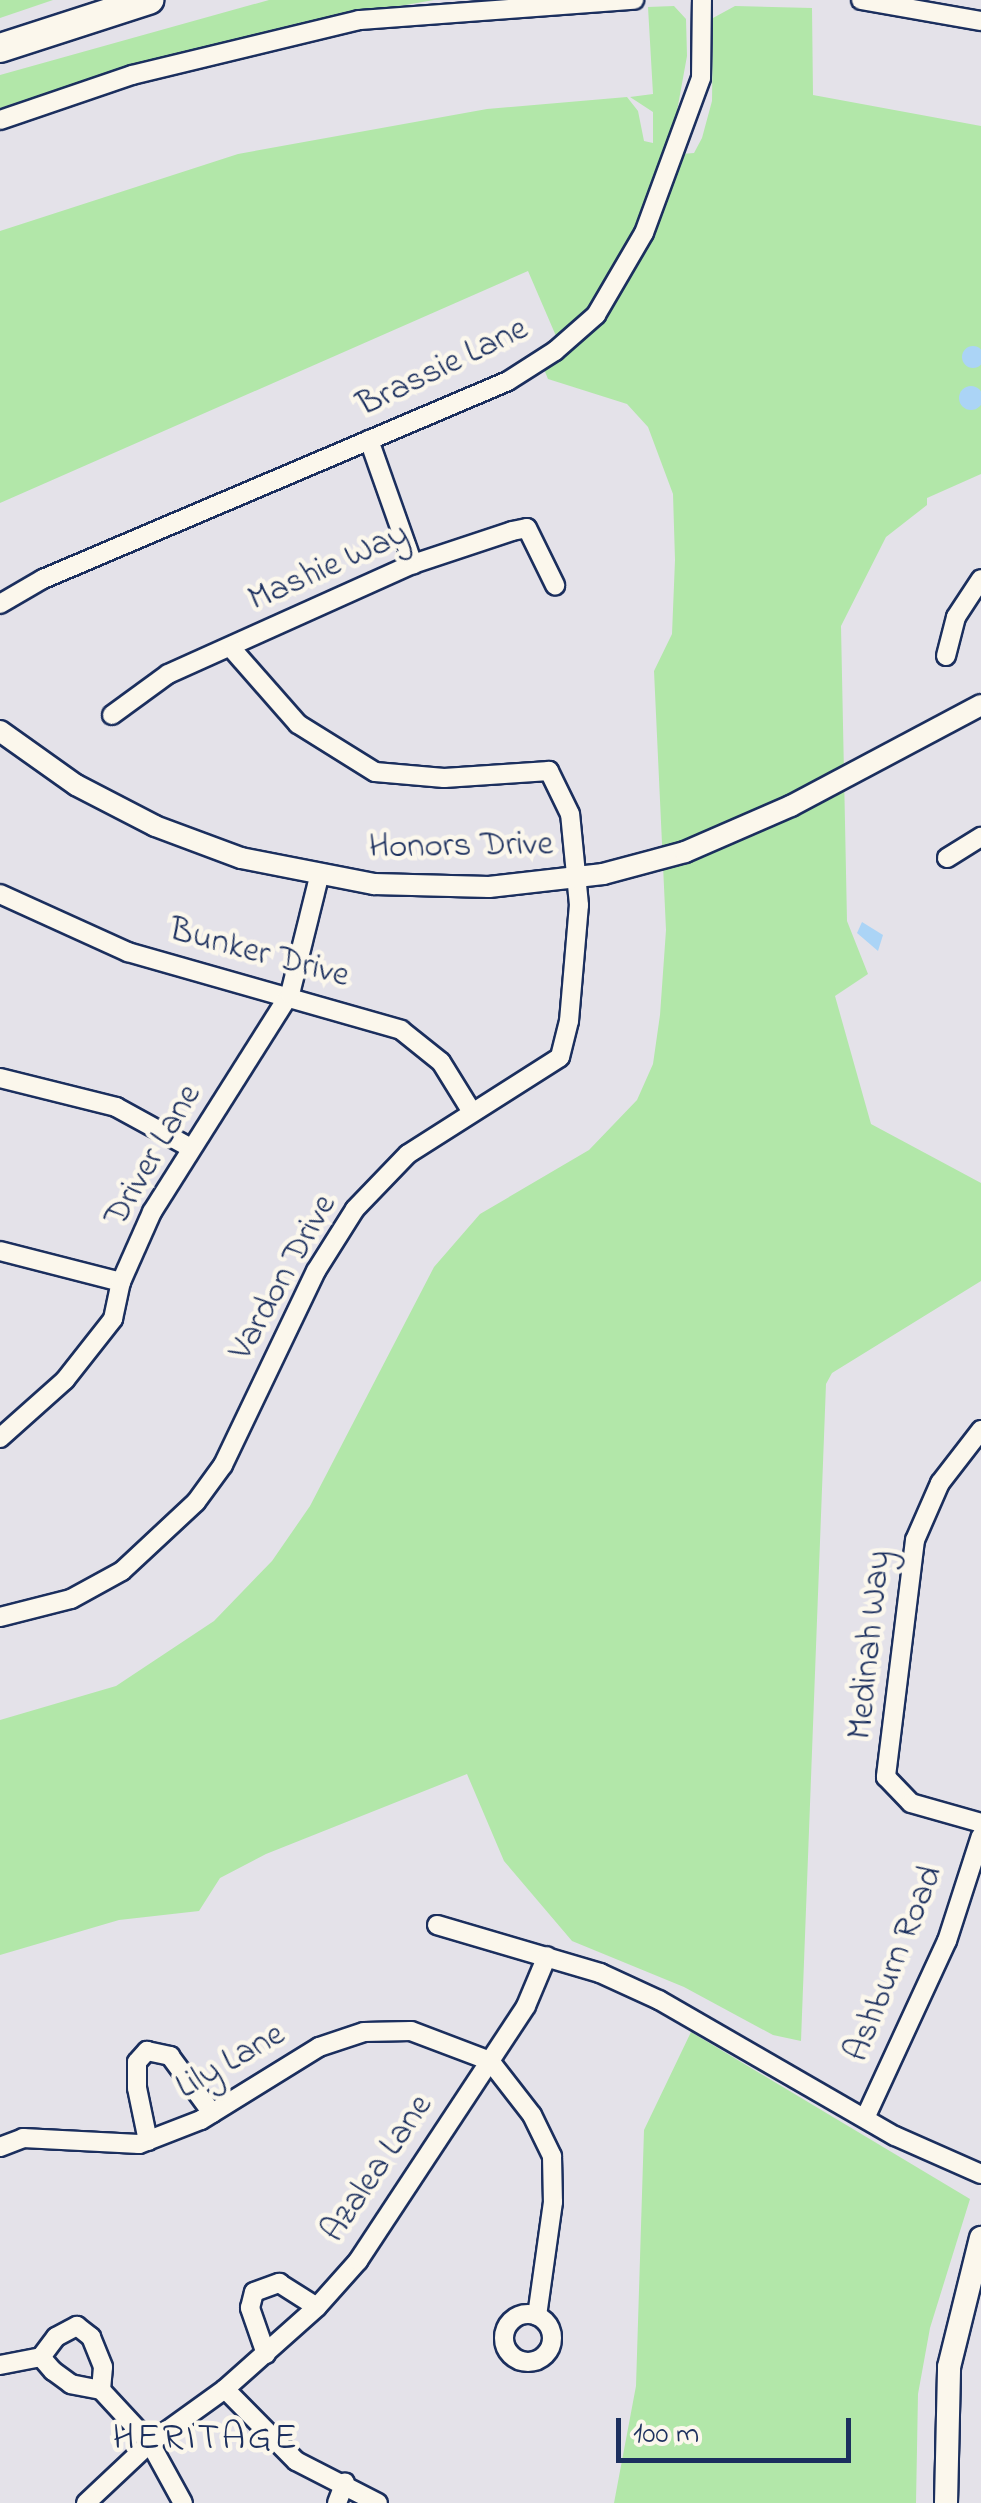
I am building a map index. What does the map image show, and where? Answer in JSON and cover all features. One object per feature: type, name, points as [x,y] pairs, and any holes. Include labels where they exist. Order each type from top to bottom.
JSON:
[{"type":"main road","points":[[0,48],[149,0]]},
{"type":"main road","points":[[946,2503],[949,2367],[981,2238]]},
{"type":"street","points":[[0,120],[132,75],[359,20],[634,0]]},
{"type":"street","name":"Brassie Lane","points":[[0,604],[43,579],[508,381],[596,315],[644,233],[701,78],[702,0]]},
{"type":"street","points":[[862,0],[981,21]]},
{"type":"street","points":[[369,440],[413,564]]},
{"type":"street","name":"Mashie Way","points":[[112,716],[168,674],[232,649],[413,564],[527,528],[555,585]]},
{"type":"street","points":[[946,656],[956,617],[981,579]]},
{"type":"street","name":"Vardon Drive","points":[[0,1617],[71,1599],[122,1571],[196,1502],[223,1465],[316,1271],[355,1209],[408,1154],[560,1056],[578,961],[575,878],[570,814],[549,772],[444,778],[375,772],[298,724],[232,649]]},
{"type":"street","name":"Honors Drive","points":[[0,731],[76,785],[155,826],[319,877],[428,888],[575,878],[735,832],[981,705]]},
{"type":"street","points":[[947,858],[981,837]]},
{"type":"street","name":"Driver Lane","points":[[0,1438],[91,1351],[113,1320],[121,1282],[189,1147],[251,1062],[290,994],[319,877]]},
{"type":"street","name":"Bunker Drive","points":[[0,894],[128,952],[290,994],[400,1030],[442,1062],[472,1112]]},
{"type":"street","points":[[0,1078],[116,1106],[189,1147]]},
{"type":"street","points":[[0,1251],[121,1282]]},
{"type":"street","name":"Medinah Way","points":[[981,1430],[940,1483],[915,1540],[886,1777],[910,1803],[981,1823]]},
{"type":"street","name":"Ashburn Road","points":[[866,2116],[947,1941],[981,1836]]},
{"type":"street","points":[[437,1925],[547,1956],[659,2000],[943,2161],[981,2174]]},
{"type":"street","name":"Azalea Lane","points":[[86,2503],[150,2443],[266,2354],[317,2307],[358,2260],[538,1985],[547,1956]]},
{"type":"street","name":"Lily Lane","points":[[0,2147],[24,2138],[148,2141],[212,2113],[319,2048],[364,2032],[410,2031],[490,2060]]},
{"type":"street","points":[[148,2141],[137,2088],[137,2062],[148,2051],[170,2056],[212,2113]]},
{"type":"street","points":[[490,2060],[532,2115],[552,2156],[553,2202],[537,2316]]},
{"type":"street","points":[[266,2354],[250,2308],[254,2292],[279,2283],[317,2307]]},
{"type":"street","points":[[0,2365],[41,2357],[56,2338],[77,2326],[100,2354],[100,2390]]},
{"type":"street","points":[[41,2357],[71,2384],[100,2390],[150,2443],[183,2503]]},
{"type":"street","points":[[224,2389],[270,2441],[296,2461],[345,2482],[378,2503]]},
{"type":"street","points":[[338,2503],[345,2482]]},
{"type":"green space","points":[[0,0],[53,0],[0,18]]},
{"type":"green space","points":[[269,0],[434,0],[291,25],[130,65],[0,108],[0,75]]},
{"type":"green space","points":[[674,6],[686,19],[687,56],[669,155],[694,153],[702,138],[712,101],[713,18],[735,6],[812,8],[813,95],[981,126],[981,474],[927,498],[927,505],[886,537],[841,626],[847,921],[868,974],[835,996],[871,1124],[981,1183],[981,1281],[832,1373],[826,1384],[801,2041],[773,2035],[684,1987],[572,1941],[504,1861],[467,1774],[266,1854],[220,1878],[199,1911],[119,1920],[0,1955],[0,1720],[116,1686],[214,1621],[272,1561],[310,1506],[434,1267],[480,1214],[589,1150],[637,1100],[653,1064],[666,930],[654,671],[672,634],[675,560],[673,494],[648,427],[627,404],[548,379],[537,352],[556,336],[528,271],[0,503],[0,231],[238,154],[487,109],[627,97],[638,111],[644,141],[653,143],[653,112],[630,97],[653,94],[648,7]]},
{"type":"green space","points":[[691,2032],[970,2199],[930,2328],[918,2394],[916,2503],[614,2503],[636,2386],[644,2130]]},
{"type":"water","points":[[969,346],[977,346],[984,357],[977,368],[969,368],[962,361],[962,353]]},
{"type":"water","points":[[971,386],[980,389],[980,407],[971,410],[962,407],[959,398],[962,389]]},
{"type":"water","points":[[862,922],[883,935],[878,951],[857,933]]},
{"type":"district","name":"HERITAGE","points":[[206,2440]]}]
